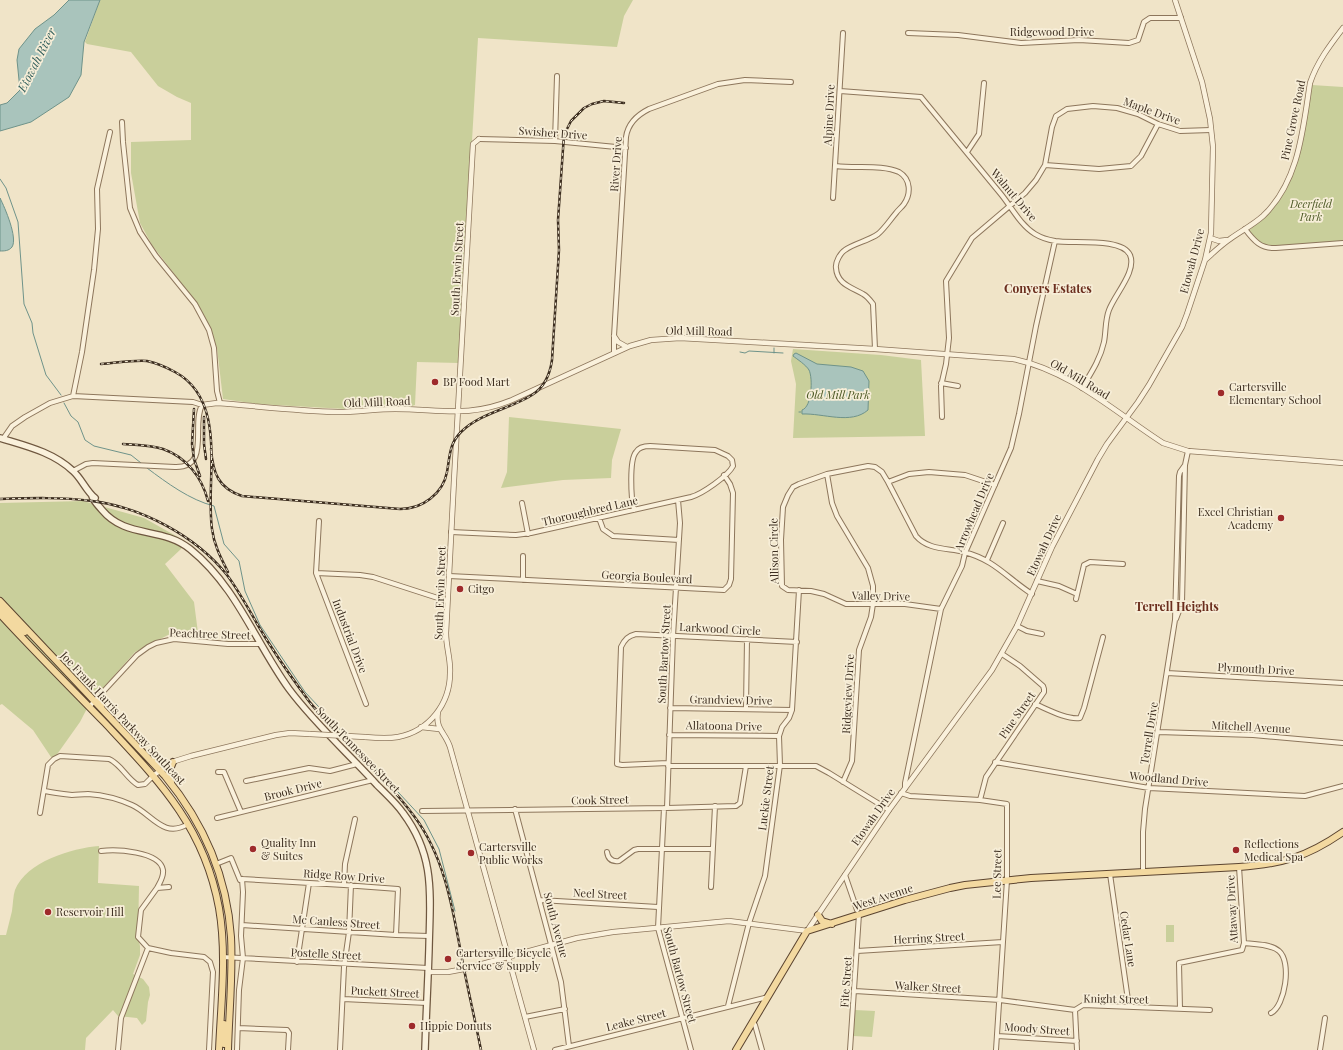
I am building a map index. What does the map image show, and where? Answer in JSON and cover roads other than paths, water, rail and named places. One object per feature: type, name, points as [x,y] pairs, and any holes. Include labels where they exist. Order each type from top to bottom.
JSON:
[{"type":"main road","name":"South Tennessee Street","points":[[2,439],[50,455],[73,471],[95,498],[107,516],[116,523],[138,531],[169,537],[193,552],[229,590],[280,676],[296,698],[402,812],[414,829],[423,849],[428,866],[430,882],[425,1050]]},
{"type":"main road","name":"Joe Frank Harris Parkway Southeast","points":[[0,601],[36,639],[92,703],[119,738],[171,784],[195,818],[207,842],[217,866],[225,898],[229,923],[218,1050]]},
{"type":"main road","points":[[0,608],[21,629],[36,639]]},
{"type":"main road","points":[[0,614],[22,637],[41,650],[118,730],[135,743]]},
{"type":"main road","points":[[100,695],[101,707]]},
{"type":"main road","name":"Joe Frank Harris Parkway Southeast","points":[[92,703],[101,707],[149,758],[188,824],[203,854],[214,886],[227,957],[228,1049]]},
{"type":"main road","points":[[149,758],[160,763],[172,763],[169,772],[171,784]]},
{"type":"main road","points":[[157,773],[194,825],[214,866],[217,866]]},
{"type":"main road","name":"West Avenue","points":[[807,932],[832,924],[858,912],[944,889],[1007,880],[1269,864],[1299,856],[1324,844],[1343,832]]},
{"type":"main road","points":[[818,915],[822,920],[832,924]]},
{"type":"main road","name":"Etowah Drive","points":[[736,1050],[807,932]]},
{"type":"street","name":"Etowah Drive","points":[[807,932],[889,810],[980,689],[1002,654],[1017,626],[1062,528],[1100,455],[1149,385],[1182,327],[1192,302],[1210,238],[1212,220],[1213,153],[1211,130],[1197,65],[1175,0]]},
{"type":"street","name":"Ridgewood Drive","points":[[908,32],[958,35],[1021,43],[1079,40],[1129,42],[1138,40],[1144,22],[1150,18],[1181,18]]},
{"type":"street","name":"Pine Grove Road","points":[[1205,260],[1229,240],[1260,218],[1272,206],[1287,182],[1297,154],[1313,72],[1343,28]]},
{"type":"street","name":"Alpine Drive","points":[[833,198],[843,34]]},
{"type":"street","points":[[555,141],[557,76]]},
{"type":"street","name":"River Drive","points":[[614,353],[627,132],[630,124],[640,114],[658,105],[707,87],[745,80],[791,82]]},
{"type":"street","points":[[967,152],[979,134],[984,84]]},
{"type":"street","name":"Walnut Drive","points":[[840,91],[921,98],[967,152],[1020,220],[1035,234],[1055,241],[1116,245],[1125,249],[1130,255],[1132,263],[1130,272],[1112,302],[1108,312],[1101,353],[1096,366],[1082,388]]},
{"type":"street","name":"Maple Drive","points":[[942,417],[941,384],[946,368],[949,330],[945,290],[946,281],[972,238],[1029,189],[1036,180],[1045,165],[1056,116],[1067,109],[1093,106],[1117,108],[1138,114],[1158,124],[1183,132],[1211,130]]},
{"type":"street","points":[[122,122],[130,208],[140,232],[156,256],[195,304],[209,330],[214,348],[217,391],[220,403]]},
{"type":"street","points":[[1045,165],[1099,169],[1131,166],[1141,156],[1158,124]]},
{"type":"street","points":[[73,396],[83,348],[94,270],[98,229],[97,189],[110,132]]},
{"type":"street","name":"Swisher Drive","points":[[479,139],[555,141],[626,148]]},
{"type":"street","name":"South Erwin Street","points":[[157,773],[172,763],[191,756],[276,735],[290,733],[382,738],[396,737],[421,727],[430,720],[439,710],[447,695],[450,680],[450,668],[446,638],[447,601],[455,440],[458,412],[473,144],[479,139]]},
{"type":"street","points":[[836,166],[892,170],[902,174],[907,180],[909,187],[909,194],[904,204],[885,228],[870,239],[844,250],[836,267],[837,276],[845,286],[864,295],[873,304],[875,349]]},
{"type":"street","points":[[1245,229],[1258,244],[1267,248],[1343,243]]},
{"type":"street","points":[[1210,238],[1221,241],[1229,240]]},
{"type":"street","points":[[1210,238],[1220,247]]},
{"type":"street","name":"Arrowhead Drive","points":[[905,788],[941,609],[962,566],[965,553],[1011,448],[1055,241]]},
{"type":"street","points":[[614,336],[620,344],[627,347]]},
{"type":"street","name":"Old Mill Road","points":[[202,405],[220,403],[333,412],[396,409],[458,412],[481,410],[505,403],[627,347],[651,340],[680,338],[1006,358],[1029,363],[1056,374],[1082,388],[1163,444],[1188,451],[1343,463]]},
{"type":"street","points":[[941,384],[958,386]]},
{"type":"street","points":[[2,439],[12,426],[31,413],[50,402],[73,396],[193,402],[202,405],[198,419],[197,454],[188,465],[178,468],[92,463],[86,464],[73,471]]},
{"type":"street","points":[[634,510],[631,489],[633,460],[636,451],[642,447],[650,446],[720,451],[728,456],[733,462],[732,468],[724,475]]},
{"type":"street","name":"Terrell Drive","points":[[1175,620],[1182,603],[1185,465],[1188,451]]},
{"type":"street","name":"Terrell Drive","points":[[1143,872],[1144,817],[1168,673],[1175,620],[1179,476],[1185,465]]},
{"type":"street","name":"Allison Circle","points":[[799,590],[788,590],[782,586],[781,540],[783,507],[788,495],[793,487],[799,484],[827,474],[868,466],[875,467],[882,472],[920,541],[930,546],[965,553],[987,560],[1032,594]]},
{"type":"street","points":[[888,482],[908,474],[936,472],[965,475],[995,485]]},
{"type":"street","name":"Ridgeview Drive","points":[[827,474],[832,503],[837,516],[868,568],[873,586],[871,617],[859,650],[853,759],[850,769],[843,782]]},
{"type":"street","name":"Thoroughbred Lane","points":[[451,532],[516,535],[528,534],[694,496],[703,493],[724,475]]},
{"type":"street","name":"Georgia Boulevard","points":[[449,576],[676,588],[726,589],[730,584],[733,493],[730,484],[724,475]]},
{"type":"street","name":"South Bartow Street","points":[[678,500],[680,513],[679,540],[673,636],[668,764],[661,849],[658,928],[690,1050]]},
{"type":"street","points":[[522,503],[528,534]]},
{"type":"street","points":[[599,518],[603,529],[613,536],[679,540]]},
{"type":"street","name":"Industrial Drive","points":[[319,521],[316,573],[366,704]]},
{"type":"street","points":[[987,560],[1003,524]]},
{"type":"street","points":[[522,580],[523,556]]},
{"type":"street","points":[[1076,599],[1084,564],[1090,562],[1123,564]]},
{"type":"street","points":[[316,573],[373,577],[447,601]]},
{"type":"street","points":[[1037,581],[1059,586],[1077,594]]},
{"type":"street","points":[[779,736],[782,727],[789,718],[792,710],[799,590]]},
{"type":"street","name":"Valley Drive","points":[[799,590],[824,594],[846,604],[905,604],[941,609]]},
{"type":"street","points":[[1017,626],[1027,631],[1042,634]]},
{"type":"street","name":"Larkwood Circle","points":[[668,764],[617,764],[621,647],[624,640],[629,636],[636,634],[797,642]]},
{"type":"street","points":[[1035,704],[1074,719],[1080,718],[1103,636]]},
{"type":"street","name":"Peachtree Street","points":[[92,703],[140,652],[160,642],[174,639],[228,644],[261,644]]},
{"type":"street","points":[[746,708],[747,639]]},
{"type":"street","name":"Pine Street","points":[[980,800],[986,777],[1044,692],[1043,686],[1020,666],[1002,654]]},
{"type":"street","name":"Plymouth Drive","points":[[1168,673],[1343,683]]},
{"type":"street","name":"Grandview Drive","points":[[670,708],[746,708],[792,710]]},
{"type":"street","points":[[439,710],[437,721],[439,729]]},
{"type":"street","points":[[430,720],[450,744],[534,1050]]},
{"type":"street","points":[[421,727],[439,729]]},
{"type":"street","name":"Mitchell Avenue","points":[[1158,732],[1253,735],[1343,743]]},
{"type":"street","name":"Allatoona Drive","points":[[669,735],[779,736]]},
{"type":"street","name":"Luckie Street","points":[[728,1006],[749,923],[765,876],[780,766],[779,736]]},
{"type":"street","points":[[40,813],[45,792],[46,774],[51,762],[57,757],[63,756],[112,760],[138,785],[145,784],[157,773]]},
{"type":"street","name":"Woodland Drive","points":[[995,762],[1149,788],[1305,796],[1343,786]]},
{"type":"street","points":[[246,781],[309,768],[330,771],[358,764]]},
{"type":"street","points":[[668,764],[816,766],[889,810]]},
{"type":"street","name":"Cook Street","points":[[422,810],[665,808],[738,805],[740,803],[746,766]]},
{"type":"street","points":[[218,772],[224,772],[241,812]]},
{"type":"street","name":"Brook Drive","points":[[217,818],[373,780]]},
{"type":"street","points":[[45,792],[74,795],[89,794],[117,799],[141,809],[157,823],[168,828],[181,828],[188,824]]},
{"type":"street","name":"Lee Street","points":[[901,793],[910,796],[980,800],[1006,804],[1007,880],[996,1050]]},
{"type":"street","points":[[711,887],[715,806]]},
{"type":"street","name":"South Avenue","points":[[515,809],[561,982],[569,1046]]},
{"type":"street","points":[[344,885],[345,864],[355,819]]},
{"type":"street","points":[[606,852],[610,860],[619,862],[634,850],[638,849],[712,849]]},
{"type":"street","points":[[100,851],[130,851],[152,857],[158,861],[163,869],[163,874],[157,888],[141,910],[138,936],[148,948],[171,953],[202,956],[210,962],[213,972],[209,1050]]},
{"type":"street","points":[[217,866],[231,858],[240,880],[242,879],[243,958],[237,1050]]},
{"type":"street","name":"Attaway Drive","points":[[1180,1009],[1179,963],[1242,950],[1244,943],[1239,867]]},
{"type":"street","name":"Cedar Lane","points":[[1110,874],[1130,1007]]},
{"type":"street","name":"Fite Street","points":[[845,876],[858,912],[855,991],[850,1050]]},
{"type":"street","name":"Ridge Row Drive","points":[[242,879],[398,889],[396,935]]},
{"type":"street","points":[[297,962],[309,883]]},
{"type":"street","points":[[340,1050],[351,885]]},
{"type":"street","points":[[157,888],[169,887]]},
{"type":"street","name":"Neel Street","points":[[540,900],[658,907]]},
{"type":"street","name":"West Avenue","points":[[428,970],[448,972],[464,970],[588,936],[722,921],[749,923],[807,932]]},
{"type":"street","name":"Mc Canless Street","points":[[242,925],[429,936]]},
{"type":"street","name":"Herring Street","points":[[857,951],[1003,942]]},
{"type":"street","points":[[1244,943],[1274,948],[1280,952],[1286,964],[1286,981],[1278,1007],[1271,1013]]},
{"type":"street","points":[[118,1050],[121,1018],[148,948]]},
{"type":"street","name":"Postelle Street","points":[[227,957],[428,970]]},
{"type":"street","name":"Walker Street","points":[[855,991],[1000,1000]]},
{"type":"street","name":"Leake Street","points":[[555,1050],[768,997]]},
{"type":"street","name":"Puckett Street","points":[[343,999],[427,1003]]},
{"type":"street","name":"Knight Street","points":[[1000,1000],[1075,1010],[1083,1005],[1210,1010]]},
{"type":"street","points":[[525,1016],[565,1009]]},
{"type":"street","points":[[1075,1010],[1077,1050]]},
{"type":"street","points":[[1320,1050],[1325,1018]]},
{"type":"street","points":[[753,1022],[762,1050]]},
{"type":"street","points":[[238,1028],[288,1031],[288,1050]]},
{"type":"street","name":"Moody Street","points":[[997,1036],[1077,1041]]},
{"type":"water","name":"Etowah River","points":[[69,0],[100,0],[84,42],[81,75],[69,97],[31,122],[0,131],[0,105],[7,103],[20,90],[17,60],[19,49],[35,29],[54,15]]},
{"type":"water","points":[[0,198],[10,223],[13,237],[12,247],[3,251],[0,251]]},
{"type":"water","points":[[796,353],[817,364],[851,367],[863,371],[869,381],[868,410],[853,417],[845,418],[802,414],[802,410],[808,404],[810,398],[811,379],[808,368],[793,356]]},
{"type":"waterway","points":[[0,179],[6,188],[18,222],[24,304],[32,323],[33,333],[46,375],[61,395]]},
{"type":"waterway","points":[[774,348],[774,353]]},
{"type":"waterway","points":[[740,352],[745,353],[749,351],[783,353]]},
{"type":"waterway","points":[[64,403],[71,416],[78,422],[85,440],[94,446],[131,455],[141,463]]},
{"type":"waterway","points":[[147,468],[196,500],[214,506],[224,544],[239,561],[245,591],[260,625],[305,692],[344,734]]},
{"type":"waterway","points":[[348,738],[424,820],[439,849],[455,911]]},
{"type":"railway","points":[[211,449],[213,465],[218,478],[227,489],[242,496],[400,509],[416,506],[430,499],[445,480],[452,446],[461,432],[477,420],[523,400],[537,392],[546,380],[552,360],[559,250],[558,220],[564,135],[571,121],[584,108],[604,101],[624,103]]},
{"type":"railway","points":[[101,364],[130,361],[147,361],[157,364],[175,372],[192,385],[203,402],[209,422],[211,443],[212,529],[216,546],[228,572]]},
{"type":"railway","points":[[194,409],[192,444],[194,459],[200,476]]},
{"type":"railway","points":[[204,417],[204,444],[206,459]]},
{"type":"railway","points":[[123,444],[143,445],[163,449],[179,457],[197,476],[202,484],[208,501]]},
{"type":"railway","points":[[0,499],[46,498],[81,500],[111,504],[129,510],[148,517],[184,536],[200,548],[227,575],[240,594],[264,636],[309,701],[396,793],[425,832],[440,866],[451,903],[481,1050]]},
{"type":"place","name":"BP Food Mart","points":[[435,382]]},
{"type":"place","name":"Cartersville Elementary School","points":[[1221,393]]},
{"type":"place","name":"Excel Christian Academy","points":[[1281,518]]},
{"type":"place","name":"Citgo","points":[[460,589]]},
{"type":"place","name":"Quality Inn & Suites","points":[[253,849]]},
{"type":"place","name":"Reflections Medical Spa","points":[[1236,850]]},
{"type":"place","name":"Cartersville Public Works","points":[[471,853]]},
{"type":"place","name":"Reservoir Hill","points":[[48,912]]},
{"type":"place","name":"Cartersville Bicycle Service & Supply","points":[[448,959]]},
{"type":"place","name":"Hippie Donuts","points":[[412,1026]]},
{"type":"district","name":"Conyers Estates","points":[[1048,289]]},
{"type":"district","name":"Terrell Heights","points":[[1177,607]]},
{"type":"park label","name":"Deerfield Park","points":[[1311,210]]},
{"type":"park label","name":"Old Mill Park","points":[[838,395]]}]
